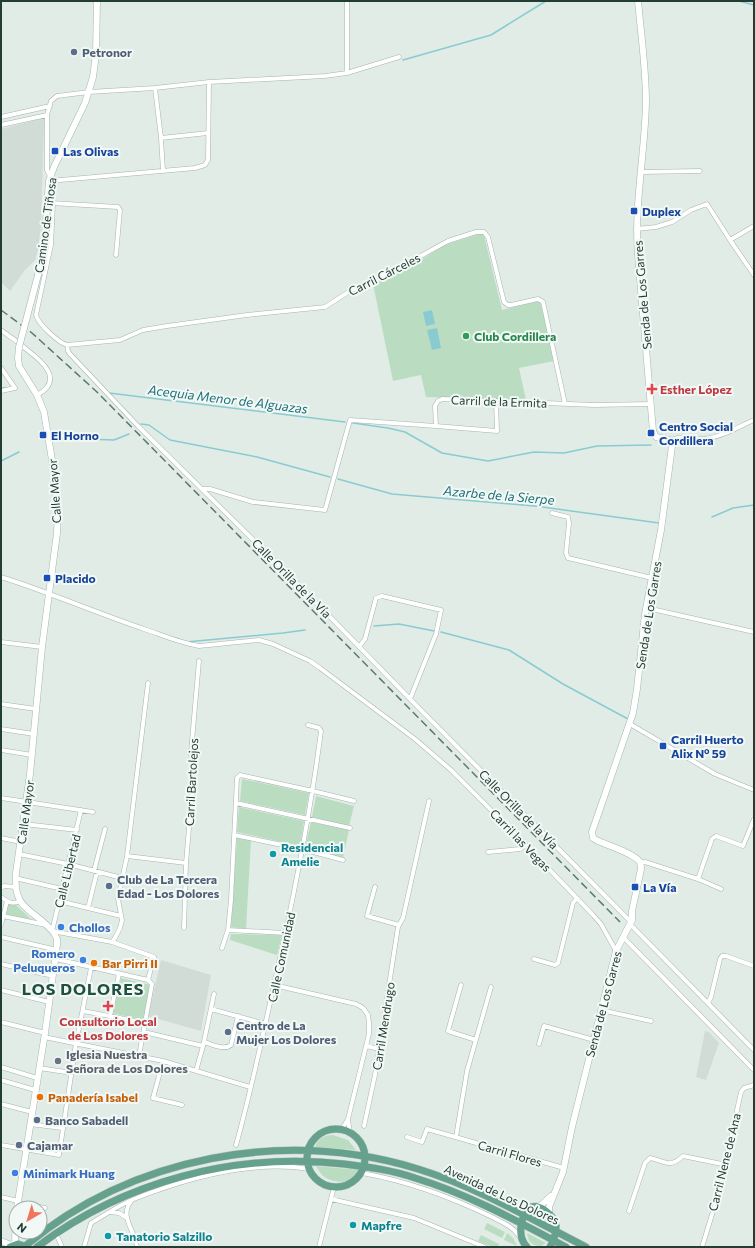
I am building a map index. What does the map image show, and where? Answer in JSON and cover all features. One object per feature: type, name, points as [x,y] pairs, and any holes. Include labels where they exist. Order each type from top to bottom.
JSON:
[{"type":"main road","points":[[334,1129],[350,1132],[362,1145],[366,1157],[363,1170],[353,1182],[347,1186],[326,1186],[313,1176],[309,1169],[307,1161],[308,1150],[313,1141],[326,1131],[334,1129]]},
{"type":"main road","name":"Avenida de Los Dolores","points":[[14,1245],[49,1227],[81,1207],[124,1185],[147,1176],[194,1162],[226,1156],[267,1151],[308,1150],[388,1161],[439,1176],[524,1215],[586,1247]]},
{"type":"main road","name":"Avenida de Los Dolores","points":[[37,1247],[85,1215],[130,1194],[171,1179],[242,1164],[282,1161],[307,1161],[363,1170],[400,1173],[446,1188],[521,1224],[551,1244],[566,1247]]},
{"type":"main road","points":[[527,1247],[521,1239],[521,1224],[528,1209],[533,1208],[538,1208],[548,1213],[554,1222],[555,1232],[551,1244]]},
{"type":"street","name":"Camino de Tiñosa","points":[[38,398],[19,366],[19,347],[44,247],[50,203],[50,179],[84,107],[89,92],[96,60],[97,1]]},
{"type":"street","points":[[347,1],[347,73]]},
{"type":"street","name":"Senda de Los Garres","points":[[548,1213],[548,1207],[564,1168],[572,1127],[616,952],[631,923],[641,869],[640,863],[631,855],[596,840],[592,835],[593,828],[630,724],[637,689],[647,608],[664,510],[672,446],[671,441],[655,436],[652,424],[636,229],[646,95],[638,1]]},
{"type":"street","points":[[209,82],[208,160],[205,165],[195,168],[163,171],[50,179],[47,170],[47,115],[51,101],[57,96],[209,82],[325,76],[347,73],[399,57]]},
{"type":"street","points":[[155,88],[163,171]]},
{"type":"street","points":[[1,117],[50,106]]},
{"type":"street","points":[[1,125],[47,115]]},
{"type":"street","points":[[161,138],[208,134]]},
{"type":"street","points":[[641,172],[700,171]]},
{"type":"street","points":[[50,203],[118,207],[120,210],[116,255]]},
{"type":"street","name":"Calle Orilla de la Vía","points":[[50,203],[51,245],[36,315],[40,324],[63,343],[68,345],[70,354],[94,381],[304,590],[754,1050]]},
{"type":"street","points":[[636,229],[656,227],[672,222],[691,210],[707,204],[754,275]]},
{"type":"street","points":[[730,240],[754,226]]},
{"type":"street","name":"Carril Cárceles","points":[[68,345],[120,340],[143,330],[167,326],[325,307],[350,291],[408,264],[448,242],[481,232],[487,234],[488,237],[504,302],[511,305],[538,299],[543,302],[565,404]]},
{"type":"street","points":[[1,330],[38,358],[47,367],[50,374],[49,383],[38,398]]},
{"type":"street","points":[[1,368],[15,388],[1,391]]},
{"type":"street","name":"Calle Mayor","points":[[18,1200],[57,950],[57,939],[52,931],[20,901],[15,887],[15,878],[27,803],[42,647],[57,533],[58,506],[48,433],[44,412],[38,398]]},
{"type":"street","name":"Carril de la Ermita","points":[[436,426],[434,406],[442,399],[594,405],[651,404]]},
{"type":"street","points":[[202,489],[210,489],[253,502],[325,510],[350,420],[497,431],[496,401]]},
{"type":"street","points":[[671,441],[676,438],[697,439],[713,437],[754,420]]},
{"type":"street","points":[[552,513],[568,517],[569,523],[566,553],[568,558],[652,578]]},
{"type":"street","name":"Carril las Vegas","points":[[1,577],[189,644],[199,646],[260,640],[273,644],[310,661],[415,739],[466,785],[526,845],[601,924],[616,952]]},
{"type":"street","points":[[359,647],[365,639],[376,598],[382,596],[440,610],[436,634],[410,699]]},
{"type":"street","points":[[647,608],[754,632]]},
{"type":"street","points":[[1,642],[42,647]]},
{"type":"street","name":"Carril Bartolejos","points":[[184,928],[186,863],[193,781],[191,752],[199,661]]},
{"type":"street","points":[[112,942],[120,928],[122,920],[118,900],[127,856],[148,683]]},
{"type":"street","points":[[1,704],[36,709]]},
{"type":"street","points":[[630,724],[715,774],[754,790]]},
{"type":"street","name":"Calle Comunidad","points":[[236,1145],[266,1024],[286,933],[313,790],[321,731],[319,728],[308,725]]},
{"type":"street","points":[[1,729],[34,734]]},
{"type":"street","points":[[1,750],[32,755]]},
{"type":"street","points":[[222,948],[228,930],[231,900],[237,778],[240,775],[313,790],[354,801]]},
{"type":"street","points":[[1,798],[93,812]]},
{"type":"street","name":"Carril Mendrugo","points":[[364,1126],[379,1049],[399,925],[403,918],[429,801]]},
{"type":"street","points":[[236,803],[350,828]]},
{"type":"street","name":"Calle Libertad","points":[[52,931],[81,810]]},
{"type":"street","points":[[698,879],[712,839],[716,836],[743,846],[754,819]]},
{"type":"street","points":[[24,824],[77,830]]},
{"type":"street","points":[[88,908],[105,829]]},
{"type":"street","points":[[234,835],[343,860]]},
{"type":"street","points":[[1,838],[21,842]]},
{"type":"street","points":[[488,852],[520,849],[526,845]]},
{"type":"street","points":[[19,854],[68,864],[122,878]]},
{"type":"street","points":[[127,856],[186,863]]},
{"type":"street","points":[[640,863],[645,862],[698,879],[721,889]]},
{"type":"street","points":[[15,878],[62,889]]},
{"type":"street","points":[[1,888],[6,886],[15,887]]},
{"type":"street","points":[[375,887],[367,916],[399,925]]},
{"type":"street","points":[[1,897],[14,903],[20,901]]},
{"type":"street","points":[[534,959],[555,964],[558,963],[573,903],[576,898]]},
{"type":"street","points":[[1,925],[7,901]]},
{"type":"street","points":[[59,901],[121,916]]},
{"type":"street","points":[[3,916],[47,926]]},
{"type":"street","points":[[228,930],[286,933]]},
{"type":"street","points":[[52,931],[112,942],[154,957],[148,980]]},
{"type":"street","points":[[1,937],[57,950]]},
{"type":"street","points":[[623,937],[754,1070]]},
{"type":"street","points":[[708,1003],[712,997],[720,959],[722,956],[754,966]]},
{"type":"street","points":[[56,959],[148,980],[152,984],[139,1056]]},
{"type":"street","points":[[1,964],[53,976]]},
{"type":"street","points":[[1,1145],[59,1155],[76,1043],[91,968]]},
{"type":"street","points":[[110,1016],[119,974]]},
{"type":"street","points":[[461,984],[448,1031],[476,1040]]},
{"type":"street","points":[[274,985],[349,1001],[363,1008],[368,1015],[369,1034],[348,1119],[342,1130]]},
{"type":"street","points":[[456,1137],[468,1071],[491,987]]},
{"type":"street","points":[[1,990],[49,1002]]},
{"type":"street","points":[[196,1071],[204,1044],[214,994]]},
{"type":"street","points":[[211,1009],[266,1024]]},
{"type":"street","points":[[601,1010],[650,1022]]},
{"type":"street","points":[[83,1011],[146,1023]]},
{"type":"street","points":[[144,1032],[225,1048],[230,1046],[238,1016]]},
{"type":"street","points":[[1,1022],[76,1043],[163,1061],[250,1087]]},
{"type":"street","points":[[539,1044],[544,1026],[594,1040]]},
{"type":"street","points":[[366,1046],[379,1049]]},
{"type":"street","points":[[163,1061],[153,1098],[182,1105]]},
{"type":"street","points":[[1,1067],[37,1078]]},
{"type":"street","points":[[39,1068],[72,1073]]},
{"type":"street","points":[[1,1080],[35,1090]]},
{"type":"street","name":"Carril Nene de Ana","points":[[702,1247],[718,1192],[741,1092],[744,1088],[754,1085]]},
{"type":"street","points":[[1,1104],[32,1112]]},
{"type":"street","points":[[348,1119],[350,1132]]},
{"type":"street","points":[[30,1124],[62,1128]]},
{"type":"street","name":"Carril Flores","points":[[407,1137],[422,1142],[427,1129],[564,1168]]},
{"type":"street","points":[[630,1211],[645,1163],[650,1158],[666,1164],[674,1163],[683,1156],[722,1164],[724,1167]]},
{"type":"street","points":[[84,1247],[91,1223],[131,1201],[181,1183],[233,1170],[292,1166],[309,1169]]},
{"type":"street","points":[[363,1170],[431,1191],[458,1202],[512,1228],[517,1232],[521,1239]]},
{"type":"street","points":[[319,1247],[334,1187]]},
{"type":"street","points":[[538,1208],[553,1195]]},
{"type":"street","points":[[331,1199],[414,1218],[485,1247]]},
{"type":"street","points":[[126,1218],[131,1201]]},
{"type":"street","points":[[110,1212],[120,1213],[126,1218],[137,1247]]},
{"type":"street","points":[[58,1238],[62,1247]]},
{"type":"shaded area","points":[[44,118],[41,225],[38,250],[35,260],[25,270],[10,291],[1,282],[1,129]]},
{"type":"shaded area","points":[[161,960],[211,975],[201,1031],[148,1016]]},
{"type":"shaded area","points":[[705,1031],[709,1032],[719,1043],[706,1080],[696,1077]]},
{"type":"green space","name":"Club Cordillera","points":[[482,233],[484,235],[502,310],[539,301],[541,304],[554,361],[519,368],[526,400],[426,397],[421,375],[393,381],[373,284],[412,266],[442,246]]},
{"type":"green space","points":[[242,779],[309,793],[305,815],[240,801]]},
{"type":"green space","points":[[316,796],[354,806],[349,826],[312,817]]},
{"type":"green space","points":[[239,807],[304,821],[300,846],[237,832]]},
{"type":"green space","points":[[311,822],[349,830],[343,858],[305,848]]},
{"type":"green space","points":[[237,837],[251,840],[246,929],[231,927]]},
{"type":"green space","points":[[7,905],[16,905],[31,919],[6,915]]},
{"type":"green space","points":[[231,934],[282,935],[277,955],[230,940]]},
{"type":"green space","points":[[121,978],[151,985],[143,1020],[112,1013]]},
{"type":"green space","points":[[333,1135],[348,1140],[356,1150],[315,1147],[318,1141],[322,1138]]},
{"type":"green space","points":[[316,1166],[359,1170],[353,1178],[348,1181],[338,1182],[323,1176]]},
{"type":"green space","points":[[534,1212],[544,1215],[548,1222],[531,1214]]},
{"type":"green space","points":[[487,1223],[505,1232],[502,1238],[484,1229]]},
{"type":"green space","points":[[507,1233],[513,1238],[517,1246],[504,1240]]},
{"type":"green space","points":[[527,1233],[546,1243],[541,1246],[533,1244],[529,1241]]},
{"type":"green space","points":[[481,1235],[499,1244],[498,1247],[493,1247],[478,1241]]},
{"type":"water","points":[[432,310],[435,324],[426,326],[423,312]]},
{"type":"water","points":[[437,328],[441,348],[432,350],[427,330]]},
{"type":"waterway","points":[[403,60],[491,35],[546,1]]},
{"type":"waterway","points":[[739,1],[754,5]]},
{"type":"waterway","name":"Acequia Menor de Alguazas","points":[[1,388],[6,388]]},
{"type":"waterway","name":"Acequia Menor de Alguazas","points":[[109,393],[345,422]]},
{"type":"waterway","name":"Acequia Menor de Alguazas","points":[[353,423],[405,432],[442,453],[488,461],[534,452],[564,453],[597,446],[651,445]]},
{"type":"waterway","name":"Azarbe de la Sierpe","points":[[141,424],[149,425],[170,440],[257,457],[330,477]]},
{"type":"waterway","name":"Azarbe de la Sierpe","points":[[55,438],[114,440],[129,434]]},
{"type":"waterway","name":"Azarbe de la Sierpe","points":[[1,461],[19,452]]},
{"type":"waterway","name":"Azarbe de la Sierpe","points":[[338,479],[392,494],[535,506],[659,523]]},
{"type":"waterway","name":"Azarbe de la Sierpe","points":[[712,517],[733,508],[754,505]]},
{"type":"waterway","points":[[374,626],[399,624],[434,631]]},
{"type":"waterway","points":[[186,642],[305,630]]},
{"type":"waterway","points":[[441,632],[509,650],[563,684],[628,719]]},
{"type":"railway","points":[[1,310],[32,333],[97,392],[620,922]]},
{"type":"place","name":"Petronor","points":[[74,52]]},
{"type":"place","name":"Las Olivas","points":[[55,151]]},
{"type":"place","name":"Duplex","points":[[634,211]]},
{"type":"place","name":"Club Cordillera","points":[[466,336]]},
{"type":"place","name":"Esther López","points":[[652,389]]},
{"type":"place","name":"Centro Social Cordillera","points":[[651,433]]},
{"type":"place","name":"El Horno","points":[[43,435]]},
{"type":"place","name":"Placido","points":[[47,578]]},
{"type":"place","name":"Carril Huerto Alix Nº 59","points":[[663,746]]},
{"type":"place","name":"Residencial Amelie","points":[[273,854]]},
{"type":"place","name":"Club de La Tercera Edad - Los Dolores","points":[[109,886]]},
{"type":"place","name":"La Vía","points":[[635,887]]},
{"type":"place","name":"Chollos","points":[[61,927]]},
{"type":"place","name":"Romero Peluqueros","points":[[83,960]]},
{"type":"place","name":"Bar Pirri II","points":[[94,963]]},
{"type":"place","name":"Consultorio Local de Los Dolores","points":[[108,1006]]},
{"type":"place","name":"Centro de La Mujer Los Dolores","points":[[228,1032]]},
{"type":"place","name":"Iglesia Nuestra Señora de Los Dolores","points":[[58,1061]]},
{"type":"place","name":"Panadería Isabel","points":[[40,1097]]},
{"type":"place","name":"Banco Sabadell","points":[[37,1120]]},
{"type":"place","name":"Cajamar","points":[[19,1145]]},
{"type":"place","name":"Minimark Huang","points":[[15,1173]]},
{"type":"place","name":"Mapfre","points":[[353,1225]]},
{"type":"place","name":"Tanatorio Salzillo","points":[[108,1236]]},
{"type":"district","name":"LOS DOLORES","points":[[83,988]]}]
